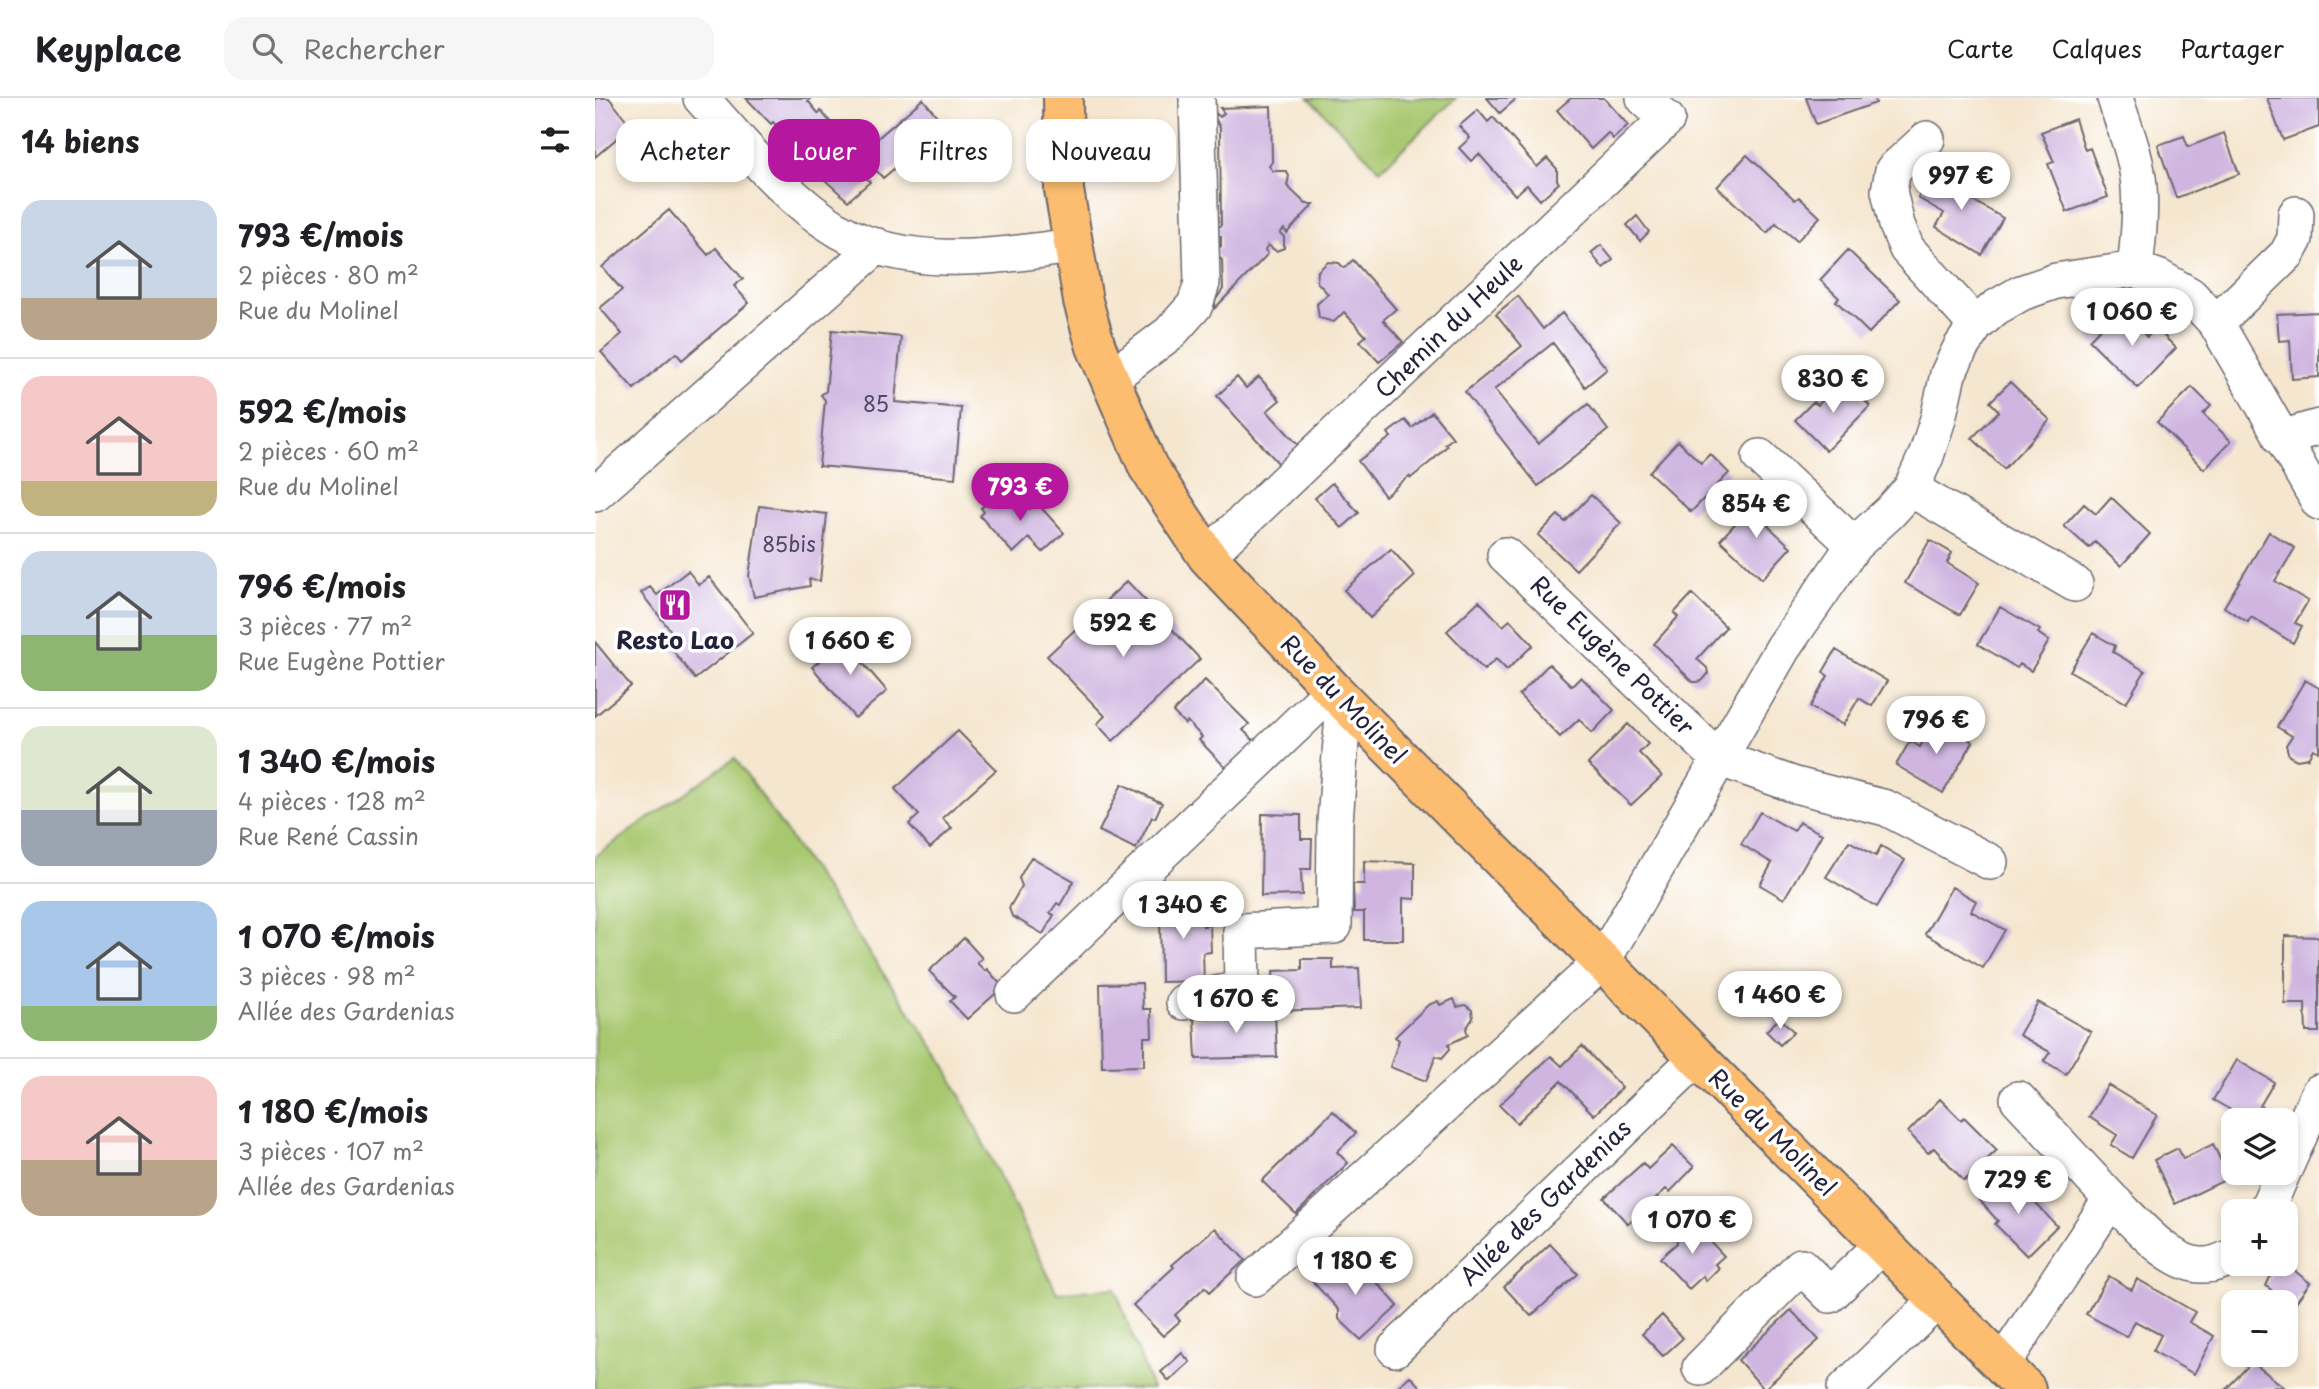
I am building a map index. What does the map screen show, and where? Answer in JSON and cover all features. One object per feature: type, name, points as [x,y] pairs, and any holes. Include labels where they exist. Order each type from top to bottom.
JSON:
[{"type":"main road","name":"Rue du Molinel","points":[[1063,98],[1064,190],[1083,301],[1096,346],[1148,467],[1207,556],[1338,696],[2014,1377]]},
{"type":"street","points":[[701,98],[801,202],[842,232],[877,246],[908,254],[942,257],[995,256],[1072,246]]},
{"type":"street","points":[[1109,379],[1170,333],[1195,305],[1202,283],[1197,98]]},
{"type":"street","name":"Chemin du Heule","points":[[1207,556],[1667,119],[1644,98]]},
{"type":"street","points":[[2115,98],[2131,147],[2139,187],[2135,269],[2160,278],[2190,295],[2217,323],[2319,502]]},
{"type":"street","points":[[1927,139],[1893,170],[1889,191],[1897,225],[1907,249],[1976,325]]},
{"type":"street","points":[[2217,323],[2287,254],[2295,239],[2296,214]]},
{"type":"street","points":[[595,494],[877,246]]},
{"type":"street","name":"Rue Eugène Pottier","points":[[1255,1278],[1602,962],[1783,648],[1854,545],[1911,489],[1926,456],[1938,419],[1948,374],[1961,346],[1976,325],[1995,308],[2033,289],[2056,281],[2135,269]]},
{"type":"street","points":[[2281,438],[2319,427]]},
{"type":"street","points":[[1760,457],[1854,545]]},
{"type":"street","points":[[1911,489],[2075,584]]},
{"type":"street","name":"Rue Eugène Pottier","points":[[1505,555],[1718,758],[1795,785],[1886,808],[1990,862]]},
{"type":"street","points":[[1014,994],[1338,696]]},
{"type":"street","points":[[1184,1002],[1242,988],[1241,930],[1334,926],[1338,696]]},
{"type":"street","name":"Allée des Gardenias","points":[[1395,1349],[1697,1058]]},
{"type":"street","points":[[2298,1139],[2319,1092]]},
{"type":"street","points":[[2018,1099],[2111,1199],[2174,1258],[2200,1266],[2221,1261]]},
{"type":"street","points":[[2014,1377],[2111,1199]]},
{"type":"street","points":[[1700,1368],[1801,1266],[1830,1296],[1882,1245]]},
{"type":"street","points":[[1865,1382],[1937,1301]]},
{"type":"green space","points":[[1309,98],[1456,98],[1380,170]]},
{"type":"green space","points":[[735,758],[942,1059],[1057,1293],[1115,1288],[1152,1389],[595,1389],[595,856]]},
{"type":"building","points":[[595,98],[609,98],[626,119],[616,119],[616,139],[595,157]]},
{"type":"building","points":[[746,98],[811,98],[808,101],[819,114],[821,111],[828,119],[768,119]]},
{"type":"building","points":[[1487,98],[1517,98],[1500,113]]},
{"type":"building","points":[[1571,98],[1604,98],[1628,125],[1613,139],[1608,133],[1591,149],[1557,110]]},
{"type":"building","points":[[1806,98],[1874,98],[1876,103],[1816,124]]},
{"type":"building","points":[[2267,98],[2319,98],[2319,127],[2283,140]]},
{"type":"building","points":[[923,99],[939,119],[900,119]]},
{"type":"building","points":[[1271,106],[1272,162],[1269,166],[1273,171],[1286,171],[1289,176],[1287,186],[1306,204],[1314,204],[1287,233],[1284,229],[1280,233],[1284,237],[1284,248],[1276,251],[1268,245],[1265,250],[1268,254],[1215,308],[1215,301],[1223,289],[1222,260],[1214,253],[1221,246],[1221,237],[1214,231],[1221,225],[1220,128],[1210,108],[1220,117],[1224,113],[1220,108]]},
{"type":"building","points":[[1478,110],[1488,122],[1493,117],[1537,167],[1547,158],[1557,169],[1559,183],[1540,200],[1527,185],[1515,195],[1479,154],[1471,161],[1459,148],[1470,138],[1459,126]]},
{"type":"building","points":[[2075,119],[2085,150],[2090,148],[2108,197],[2067,212],[2048,164],[2054,162],[2041,132]]},
{"type":"building","points":[[894,124],[894,169],[883,178],[880,175],[880,136]]},
{"type":"building","points":[[2224,133],[2239,174],[2176,198],[2158,145],[2184,136],[2188,147]]},
{"type":"building","points":[[1747,155],[1795,200],[1799,197],[1820,217],[1797,241],[1776,223],[1767,233],[1717,187]]},
{"type":"building","points":[[1936,169],[1976,193],[1972,200],[2003,218],[1982,255],[1936,227],[1944,213],[1918,198]]},
{"type":"building","points":[[827,182],[870,182],[848,201]]},
{"type":"building","points":[[669,210],[708,255],[716,248],[743,279],[734,286],[749,303],[682,360],[676,353],[634,389],[601,352],[622,334],[600,308],[622,290],[602,267]]},
{"type":"building","points":[[1637,216],[1649,232],[1640,241],[1627,225]]},
{"type":"building","points":[[1601,245],[1613,260],[1603,268],[1591,253]]},
{"type":"building","points":[[1848,250],[1900,300],[1869,333],[1836,301],[1839,298],[1820,280]]},
{"type":"building","points":[[1353,260],[1396,309],[1383,320],[1403,342],[1379,362],[1360,341],[1366,336],[1344,312],[1334,322],[1319,318],[1317,304],[1328,294],[1317,282],[1318,271],[1328,262],[1339,263],[1344,268]]},
{"type":"building","points":[[1518,296],[1543,329],[1562,313],[1607,369],[1585,387],[1553,343],[1494,390],[1538,444],[1588,404],[1608,430],[1538,486],[1465,392],[1522,346],[1496,314]]},
{"type":"building","points":[[2119,309],[2147,337],[2156,328],[2176,348],[2138,388],[2089,340]]},
{"type":"building","points":[[2319,312],[2319,377],[2292,379],[2290,340],[2279,341],[2277,314]]},
{"type":"building","points":[[832,330],[901,337],[895,402],[961,408],[955,478],[819,466],[825,400],[821,395],[826,391]]},
{"type":"building","points":[[1237,377],[1246,388],[1259,377],[1280,400],[1267,411],[1299,446],[1279,464],[1217,396]]},
{"type":"building","points":[[1842,379],[1870,406],[1826,451],[1795,420],[1813,402],[1818,405]]},
{"type":"building","points":[[2010,382],[2050,420],[2004,469],[1972,438],[1999,411],[1990,402]]},
{"type":"building","points":[[2192,387],[2211,406],[2203,414],[2231,441],[2204,469],[2157,422]]},
{"type":"building","points":[[1432,412],[1453,438],[1434,459],[1385,496],[1358,461],[1391,437],[1388,433],[1405,420],[1412,428]]},
{"type":"building","points":[[1678,441],[1701,463],[1710,454],[1729,473],[1691,512],[1649,472]]},
{"type":"building","points":[[1332,483],[1359,513],[1342,528],[1315,498]]},
{"type":"building","points":[[1004,488],[1022,508],[1025,505],[1030,509],[1037,503],[1064,533],[1043,552],[1029,538],[1013,553],[980,516],[984,512],[981,508]]},
{"type":"building","points":[[1591,495],[1621,523],[1576,570],[1538,535],[1558,515],[1565,522]]},
{"type":"building","points":[[2111,497],[2150,534],[2121,566],[2095,542],[2089,548],[2064,526],[2084,504],[2096,514]]},
{"type":"building","points":[[1757,500],[1775,517],[1768,526],[1791,547],[1762,579],[1720,540]]},
{"type":"building","points":[[759,506],[827,514],[820,581],[809,579],[810,586],[754,597],[749,576]]},
{"type":"building","points":[[2269,532],[2295,548],[2275,581],[2308,601],[2295,623],[2302,626],[2293,643],[2251,617],[2248,622],[2224,607]]},
{"type":"building","points":[[1930,540],[1952,553],[1947,563],[1979,583],[1960,615],[1905,583]]},
{"type":"building","points":[[1391,549],[1415,576],[1370,618],[1344,590]]},
{"type":"building","points":[[688,571],[699,585],[709,577],[753,633],[695,679],[667,643],[675,636],[641,593],[650,587],[657,595]]},
{"type":"building","points":[[1127,581],[1200,659],[1113,741],[1097,724],[1105,716],[1047,656]]},
{"type":"building","points":[[1692,594],[1726,627],[1697,659],[1707,668],[1708,674],[1702,681],[1697,682],[1693,682],[1654,644],[1678,617],[1674,613]]},
{"type":"building","points":[[1479,601],[1503,626],[1510,620],[1533,645],[1507,670],[1496,659],[1484,670],[1447,631]]},
{"type":"building","points":[[2000,607],[2040,630],[2038,633],[2049,641],[2031,671],[2020,664],[2017,668],[1978,644]]},
{"type":"building","points":[[2093,633],[2115,646],[2113,652],[2145,671],[2126,703],[2070,671]]},
{"type":"building","points":[[850,635],[868,656],[862,662],[887,691],[855,718],[812,667]]},
{"type":"building","points":[[595,642],[631,686],[595,716]]},
{"type":"building","points":[[1836,650],[1887,681],[1872,706],[1859,698],[1843,725],[1810,707],[1828,676],[1823,672]]},
{"type":"building","points":[[1549,664],[1572,686],[1581,677],[1614,710],[1592,733],[1579,719],[1560,737],[1519,695]]},
{"type":"building","points":[[1205,680],[1249,724],[1243,730],[1257,744],[1229,771],[1199,740],[1202,737],[1187,721],[1185,724],[1173,712]]},
{"type":"building","points":[[2305,680],[2319,688],[2319,752],[2313,749],[2308,758],[2297,760],[2289,756],[2286,745],[2292,736],[2277,727]]},
{"type":"building","points":[[1935,719],[1973,742],[1943,793],[1896,765],[1910,741],[1920,747]]},
{"type":"building","points":[[1628,724],[1648,744],[1639,753],[1662,776],[1631,805],[1588,764]]},
{"type":"building","points":[[958,731],[996,770],[942,818],[952,828],[930,848],[909,824],[919,815],[895,789]]},
{"type":"building","points":[[1122,784],[1162,803],[1136,849],[1099,831]]},
{"type":"building","points":[[1760,812],[1794,831],[1799,822],[1822,834],[1784,899],[1760,885],[1772,863],[1741,844]]},
{"type":"building","points":[[1262,814],[1301,815],[1301,839],[1312,839],[1311,869],[1301,869],[1302,895],[1261,896]]},
{"type":"building","points":[[1849,841],[1876,856],[1881,846],[1905,860],[1877,907],[1826,877]]},
{"type":"building","points":[[1031,857],[1074,881],[1060,905],[1057,903],[1050,913],[1054,915],[1043,934],[1012,916],[1009,908],[1022,886],[1019,878]]},
{"type":"building","points":[[1364,861],[1415,863],[1415,899],[1403,898],[1403,940],[1364,940],[1364,912],[1354,912],[1353,884],[1364,884]]},
{"type":"building","points":[[1952,887],[1976,901],[1971,911],[2005,930],[1983,968],[1925,934]]},
{"type":"building","points":[[1201,900],[1203,926],[1210,925],[1211,952],[1203,953],[1204,981],[1161,982],[1160,901]]},
{"type":"building","points":[[2285,936],[2319,937],[2319,1032],[2306,1032],[2305,1004],[2285,1004]]},
{"type":"building","points":[[964,938],[982,958],[977,963],[985,971],[987,969],[1003,987],[967,1019],[950,1001],[955,997],[929,971]]},
{"type":"building","points":[[1302,959],[1333,959],[1333,969],[1359,968],[1361,1008],[1275,1011],[1273,971],[1302,970]]},
{"type":"building","points":[[1142,983],[1143,1009],[1151,1009],[1152,1037],[1144,1037],[1144,1066],[1102,1067],[1100,984]]},
{"type":"building","points":[[1454,999],[1457,1007],[1465,1005],[1472,1010],[1473,1018],[1466,1029],[1468,1035],[1449,1044],[1450,1049],[1442,1058],[1436,1056],[1426,1081],[1390,1067],[1399,1040],[1395,1037],[1428,1005],[1438,1001],[1440,1005]]},
{"type":"building","points":[[2038,1002],[2091,1032],[2066,1074],[2044,1061],[2050,1052],[2019,1035]]},
{"type":"building","points":[[1252,1006],[1253,1014],[1275,1013],[1277,1057],[1196,1059],[1194,1018],[1224,1017],[1223,1007]]},
{"type":"building","points":[[1780,1018],[1794,1032],[1780,1045],[1766,1031]]},
{"type":"building","points":[[1582,1046],[1622,1088],[1594,1115],[1561,1081],[1517,1123],[1499,1105],[1551,1056],[1562,1066]]},
{"type":"building","points":[[2237,1060],[2274,1082],[2260,1106],[2263,1108],[2227,1108],[2213,1100]]},
{"type":"building","points":[[2108,1085],[2157,1115],[2132,1158],[2111,1145],[2117,1135],[2089,1117]]},
{"type":"building","points":[[1940,1099],[1961,1120],[1964,1117],[1997,1150],[1964,1181],[1934,1148],[1928,1153],[1908,1132]]},
{"type":"building","points":[[1333,1111],[1356,1133],[1337,1152],[1348,1163],[1296,1214],[1262,1181]]},
{"type":"building","points":[[2213,1144],[2221,1161],[2221,1182],[2175,1204],[2154,1160],[2178,1148],[2183,1159]]},
{"type":"building","points":[[1673,1146],[1694,1167],[1670,1192],[1666,1189],[1628,1224],[1604,1198],[1643,1163],[1648,1169]]},
{"type":"building","points":[[2003,1177],[2022,1197],[2026,1193],[2057,1226],[2027,1256],[1995,1224],[1998,1221],[1979,1200]]},
{"type":"building","points":[[1686,1225],[1695,1225],[1724,1256],[1715,1264],[1719,1268],[1706,1281],[1703,1276],[1689,1289],[1660,1258],[1677,1243],[1676,1233]]},
{"type":"building","points":[[1215,1228],[1245,1260],[1210,1292],[1205,1287],[1175,1315],[1180,1321],[1163,1336],[1133,1305],[1174,1267],[1172,1265]]},
{"type":"building","points":[[1550,1244],[1578,1274],[1531,1316],[1504,1287]]},
{"type":"building","points":[[1338,1254],[1362,1279],[1375,1280],[1398,1306],[1361,1340],[1339,1319],[1339,1310],[1312,1281]]},
{"type":"building","points":[[2298,1274],[2310,1283],[2298,1299],[2298,1290],[2271,1290],[2266,1286],[2271,1276],[2298,1276]]},
{"type":"building","points":[[2109,1276],[2132,1290],[2137,1279],[2195,1312],[2189,1322],[2214,1336],[2194,1374],[2153,1351],[2161,1335],[2135,1321],[2127,1337],[2086,1314]]},
{"type":"building","points":[[1791,1310],[1819,1340],[1764,1389],[1738,1360]]},
{"type":"building","points":[[1662,1315],[1683,1338],[1663,1356],[1642,1334]]},
{"type":"building","points":[[1182,1353],[1190,1362],[1169,1381],[1161,1372]]},
{"type":"building","points":[[2247,1367],[2258,1367],[2284,1387],[2226,1389]]},
{"type":"building","points":[[1410,1376],[1422,1389],[1395,1389]]},
{"type":"place","name":"Resto Lao","points":[[675,605]]}]
